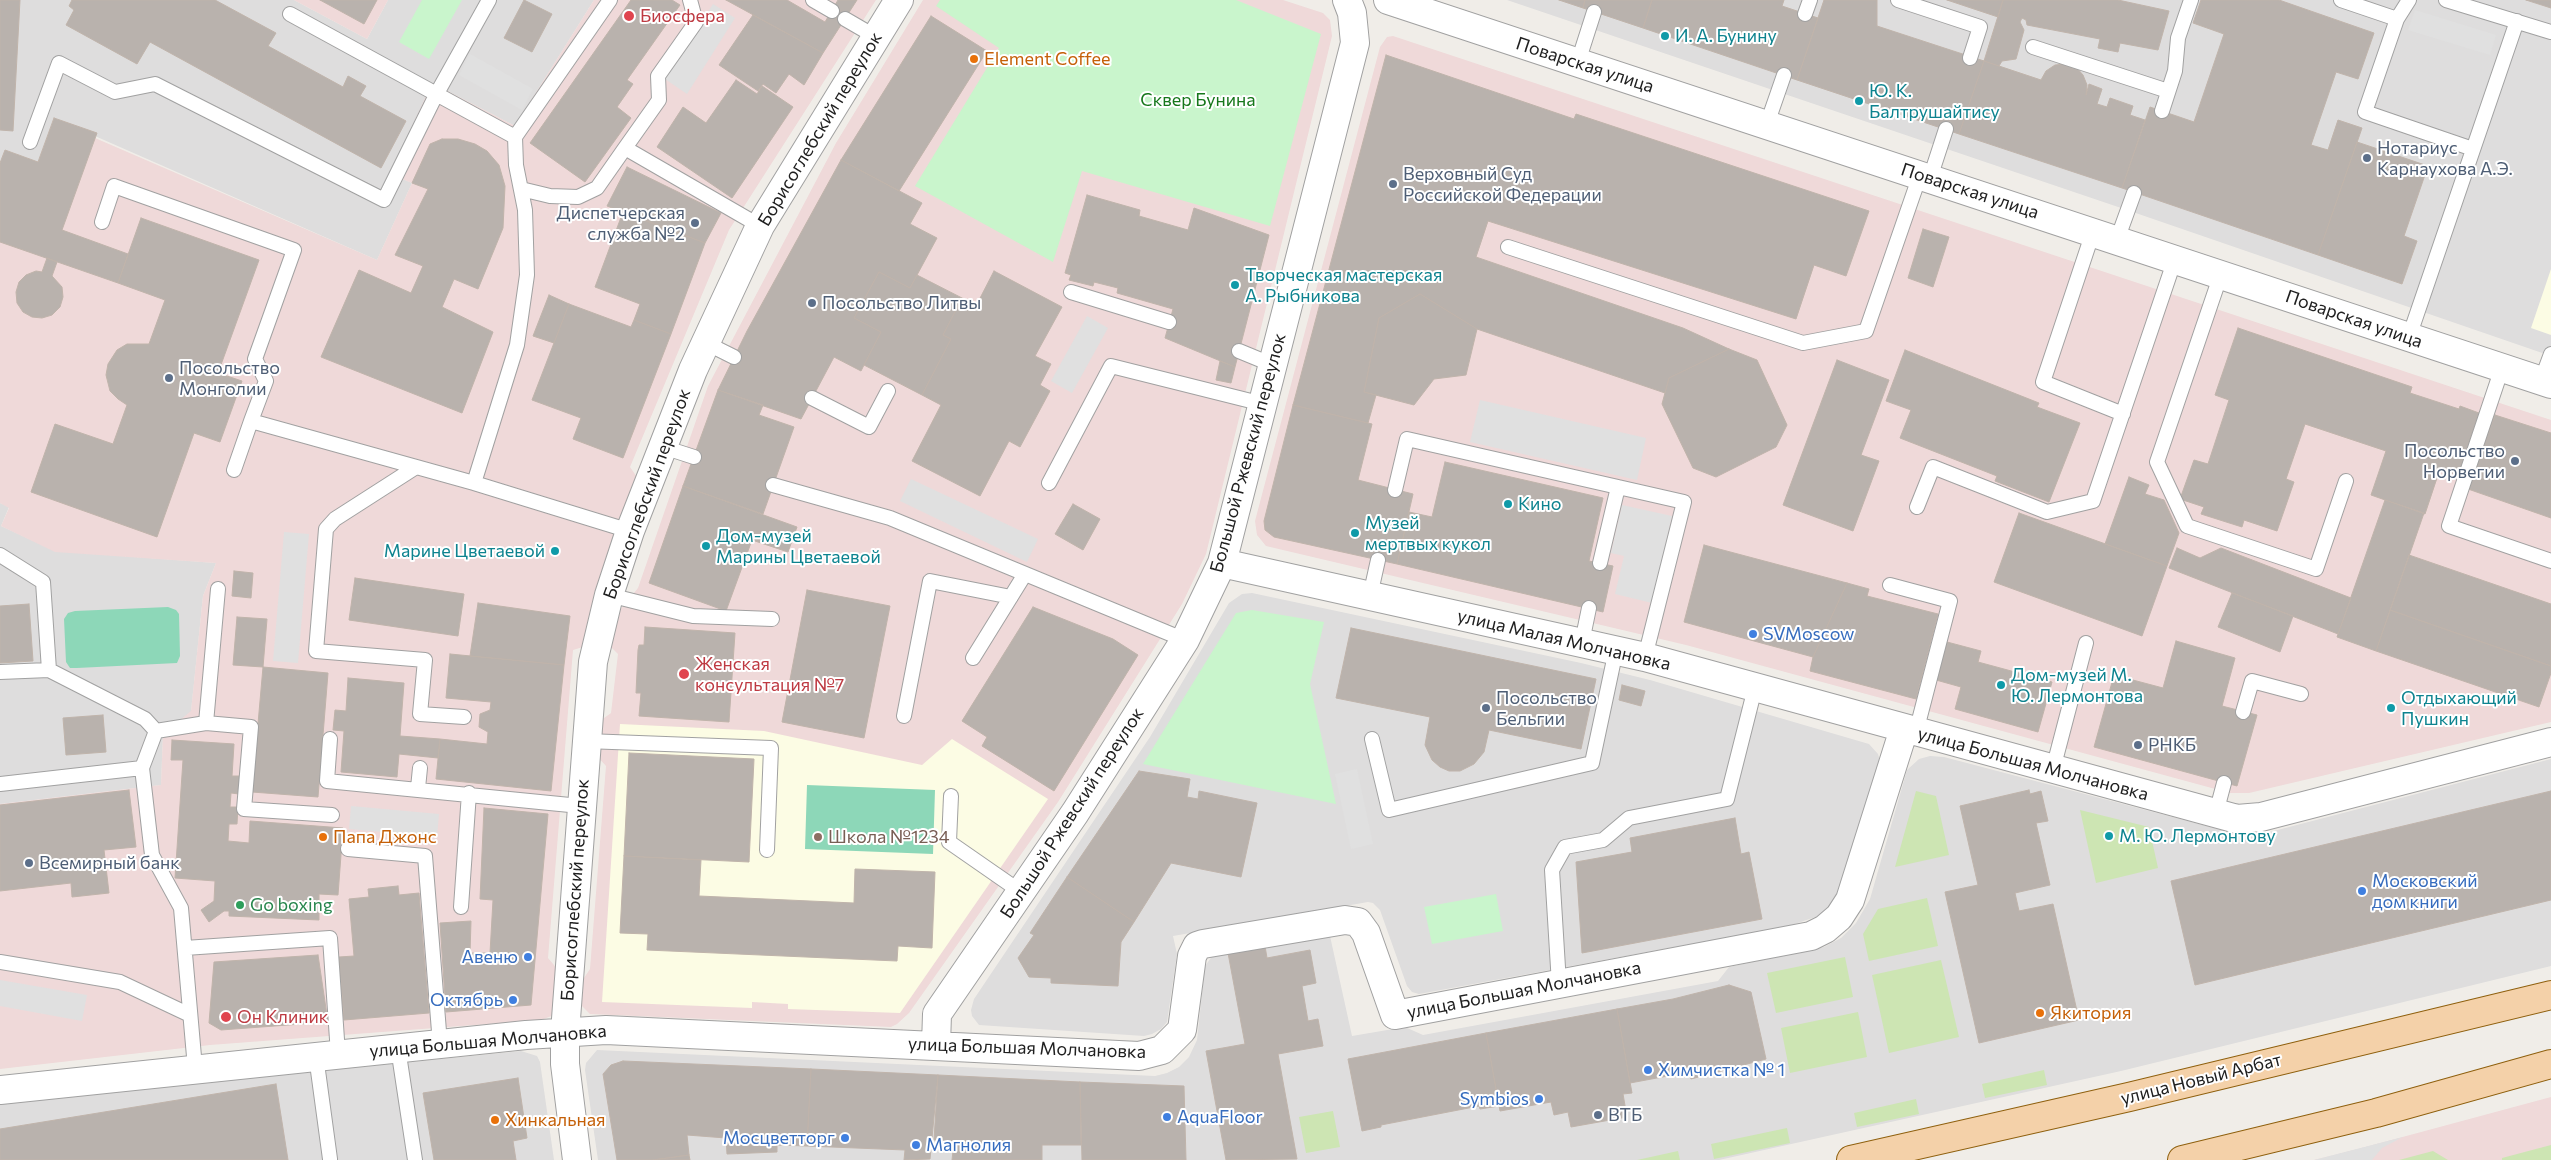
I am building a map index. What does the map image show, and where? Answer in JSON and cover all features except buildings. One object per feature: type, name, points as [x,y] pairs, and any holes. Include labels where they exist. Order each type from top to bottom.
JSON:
[{"type":"main road","name":"улица Новый Арбат","points":[[1851,1160],[2129,1097],[2551,995]]},
{"type":"main road","points":[[2182,1160],[2376,1112],[2551,1064]]},
{"type":"street","name":"Борисоглебский переулок","points":[[577,1160],[566,1064],[565,1032],[580,806],[593,662],[609,595],[630,532],[663,447],[706,343],[760,226],[899,0]]},
{"type":"street","name":"Большой Ржевский переулок","points":[[936,1045],[937,1014],[1075,813],[1185,640],[1222,563],[1355,43],[1352,13],[1347,0]]},
{"type":"street","name":"Поварская улица","points":[[1388,0],[1925,176],[2546,383]]},
{"type":"street","name":"улица Малая Молчановка","points":[[1222,563],[1645,657],[1910,730]]},
{"type":"street","name":"улица Большая Молчановка","points":[[0,1090],[195,1068],[565,1032],[606,1030],[1139,1056],[1162,1050],[1182,1030],[1192,956],[1197,946],[1345,920],[1358,922],[1363,927],[1395,1014],[1810,936],[1825,929],[1839,917],[1850,900],[1910,730],[2246,820],[2551,742]]},
{"type":"lane","points":[[30,142],[59,63],[115,92],[155,84],[384,200],[436,95],[489,0]]},
{"type":"lane","points":[[474,483],[517,345],[527,275],[525,210],[516,165],[516,137],[610,0]]},
{"type":"lane","points":[[521,189],[550,196],[578,197],[597,188],[659,100],[658,76],[696,22],[690,0]]},
{"type":"lane","points":[[813,0],[832,11]]},
{"type":"lane","points":[[1805,14],[1810,0]]},
{"type":"lane","points":[[1898,0],[1980,27],[1970,58]]},
{"type":"lane","points":[[2162,110],[2175,71],[2178,38],[2191,0]]},
{"type":"lane","points":[[2341,0],[2397,19]]},
{"type":"lane","points":[[2409,0],[2397,19],[2365,112],[2474,149]]},
{"type":"lane","points":[[2446,0],[2551,32]]},
{"type":"lane","points":[[1578,62],[1594,12]]},
{"type":"lane","points":[[290,14],[516,137]]},
{"type":"lane","points":[[845,19],[876,37]]},
{"type":"lane","points":[[2408,337],[2517,21]]},
{"type":"lane","points":[[2033,47],[2168,91]]},
{"type":"lane","points":[[1767,124],[1784,75]]},
{"type":"lane","points":[[1508,248],[1803,342],[1866,331],[1925,176],[1946,129]]},
{"type":"lane","points":[[625,148],[760,226]]},
{"type":"lane","points":[[102,222],[114,186],[294,250],[255,359],[266,381],[234,470]]},
{"type":"lane","points":[[2123,414],[2042,382],[2105,236],[2134,193]]},
{"type":"lane","points":[[1917,507],[1933,467],[2047,512],[2093,501],[2175,259]]},
{"type":"lane","points":[[2221,274],[2157,462],[2187,526],[2316,569],[2346,481]]},
{"type":"lane","points":[[1072,292],[1169,322]]},
{"type":"lane","points":[[706,343],[734,357]]},
{"type":"lane","points":[[1239,351],[1273,365]]},
{"type":"lane","points":[[2546,383],[2551,354]]},
{"type":"lane","points":[[1049,483],[1111,366],[1263,404]]},
{"type":"lane","points":[[2502,368],[2449,526],[2551,561]]},
{"type":"lane","points":[[812,398],[869,427],[888,391]]},
{"type":"lane","points":[[252,421],[474,483],[630,532]]},
{"type":"lane","points":[[1395,490],[1407,438],[1684,502],[1645,657]]},
{"type":"lane","points":[[663,447],[694,457]]},
{"type":"lane","points":[[416,467],[335,519],[326,529],[316,651],[425,660],[420,714],[464,717]]},
{"type":"lane","points":[[773,485],[890,518],[1185,640]]},
{"type":"lane","points":[[1600,563],[1618,487]]},
{"type":"lane","points":[[0,555],[43,582],[49,670]]},
{"type":"lane","points":[[1370,596],[1378,560]]},
{"type":"lane","points":[[973,658],[1025,574]]},
{"type":"lane","points":[[904,716],[930,582],[1011,597]]},
{"type":"lane","points":[[1890,585],[1950,601],[1910,730]]},
{"type":"lane","points":[[206,723],[218,589]]},
{"type":"lane","points":[[609,595],[693,616],[772,619]]},
{"type":"lane","points":[[1582,642],[1590,608]]},
{"type":"lane","points":[[2053,769],[2086,644]]},
{"type":"lane","points":[[1372,739],[1389,810],[1592,763],[1616,650]]},
{"type":"lane","points":[[0,672],[49,670],[145,719],[156,731]]},
{"type":"lane","points":[[2244,712],[2252,681],[2301,694]]},
{"type":"lane","points":[[1559,984],[1552,870],[1565,847],[1603,840],[1629,818],[1727,799],[1756,688]]},
{"type":"lane","points":[[156,731],[206,723],[251,727],[244,809],[332,815]]},
{"type":"lane","points":[[156,731],[142,768],[152,855],[181,908],[195,1068]]},
{"type":"lane","points":[[330,739],[327,781],[418,788],[580,806]]},
{"type":"lane","points":[[586,741],[771,748],[767,850]]},
{"type":"lane","points":[[0,784],[142,768]]},
{"type":"lane","points":[[418,788],[420,768]]},
{"type":"lane","points":[[2216,813],[2224,782]]},
{"type":"lane","points":[[461,907],[469,794]]},
{"type":"lane","points":[[951,796],[949,842],[1021,892]]},
{"type":"lane","points":[[348,849],[425,856],[440,1044]]},
{"type":"lane","points":[[185,948],[330,938],[327,1055],[330,1158]]},
{"type":"lane","points":[[0,962],[120,982],[190,1015]]},
{"type":"lane","points":[[398,1048],[415,1160]]},
{"type":"shaded area","points":[[0,0],[294,0],[367,39],[388,0],[594,0],[515,126],[432,83],[391,174],[412,183],[377,260],[54,118],[38,162],[5,150],[0,163]]},
{"type":"shaded area","points":[[294,0],[388,0],[367,39]]},
{"type":"shaded area","points":[[594,0],[876,0],[729,230],[630,467],[639,480],[586,646],[573,650],[548,958],[559,971],[554,1015],[541,1020],[210,1045],[0,1069],[0,804],[161,785],[163,734],[191,711],[203,596],[216,563],[55,552],[1,526],[9,508],[0,503],[0,163],[5,150],[38,162],[54,118],[97,133],[95,138],[377,260],[412,183],[390,174],[432,83],[515,126]]},
{"type":"shaded area","points":[[923,0],[1283,0],[1323,13],[1330,20],[1332,36],[1206,554],[1182,604],[1058,802],[909,1013],[897,1024],[891,1027],[590,1014],[581,1005],[580,984],[590,969],[606,766],[597,756],[600,721],[611,713],[618,654],[608,644],[615,616],[638,588],[708,386],[836,143]]},
{"type":"shaded area","points":[[1507,0],[2551,0],[2551,356],[2127,210]]},
{"type":"shaded area","points":[[713,4],[735,18],[687,94],[665,79]]},
{"type":"shaded area","points":[[2415,10],[2496,35],[2490,55],[2408,30]]},
{"type":"shaded area","points":[[1393,36],[2551,420],[2551,722],[2249,793],[2230,793],[1686,645],[1266,546],[1257,535],[1255,521],[1380,47],[1387,37]]},
{"type":"shaded area","points":[[470,54],[533,89],[522,110],[459,75]]},
{"type":"shaded area","points":[[2551,269],[2551,335],[2531,328]]},
{"type":"shaded area","points":[[1087,316],[1108,328],[1072,393],[1051,381]]},
{"type":"shaded area","points":[[1480,400],[1646,438],[1637,480],[1470,442]]},
{"type":"shaded area","points":[[911,479],[1038,539],[1027,562],[900,501]]},
{"type":"shaded area","points":[[0,503],[9,507],[1,526],[55,551],[216,563],[203,596],[191,712],[163,734],[161,785],[0,804]]},
{"type":"shaded area","points":[[1622,505],[1672,516],[1652,603],[1615,594],[1624,556],[1611,553]]},
{"type":"shaded area","points":[[284,532],[309,534],[298,663],[273,661]]},
{"type":"shaded area","points":[[1252,593],[1581,663],[1650,680],[1869,744],[1878,754],[1880,761],[1838,896],[1818,916],[1789,926],[1419,994],[1412,992],[1407,986],[1380,910],[1373,903],[1368,902],[1173,936],[1177,954],[1167,1022],[1161,1029],[1152,1034],[1144,1036],[979,1025],[972,1016],[971,1010],[974,999],[1150,737],[1229,603],[1242,594]]},
{"type":"shaded area","name":"Школа №1234","points":[[620,724],[764,731],[922,765],[952,739],[1048,799],[900,1013],[788,1009],[788,1004],[752,1002],[752,1008],[602,1002]]},
{"type":"shaded area","points":[[1930,756],[1944,757],[2241,835],[2266,833],[2551,759],[2551,966],[2121,1071],[1719,1160],[598,1160],[585,1070],[586,1063],[597,1050],[1155,1076],[1179,1067],[1189,1057],[1197,1040],[1205,966],[1213,955],[1330,936],[1352,1036],[1405,1027],[1423,1035],[1718,981],[1729,967],[1824,947],[1841,938],[1856,923],[1870,899],[1907,770],[1919,759]]},
{"type":"shaded area","points":[[1357,769],[1373,844],[1351,849],[1335,774]]},
{"type":"shaded area","points":[[351,806],[439,814],[437,837],[349,829]]},
{"type":"shaded area","points":[[0,980],[87,995],[82,1021],[0,1006]]},
{"type":"shaded area","points":[[521,1051],[537,1056],[540,1062],[554,1160],[0,1160],[0,1103]]},
{"type":"shaded area","points":[[2551,1097],[2551,1160],[2314,1160],[2358,1149]]},
{"type":"shaded area","points":[[2403,1137],[2382,1148],[2372,1160],[2314,1160]]},
{"type":"green space","points":[[422,0],[462,0],[429,59],[399,42]]},
{"type":"green space","name":"Сквер Бунина","points":[[940,0],[1236,0],[1321,34],[1270,226],[1082,171],[1053,262],[915,186],[999,48],[936,6]]},
{"type":"green space","points":[[168,607],[176,610],[179,614],[180,656],[177,663],[70,668],[66,662],[64,619],[68,613],[75,611]]},
{"type":"green space","points":[[1252,610],[1324,622],[1310,684],[1336,804],[1143,764],[1236,613]]},
{"type":"green space","points":[[807,785],[935,790],[933,854],[805,849]]},
{"type":"green space","points":[[1916,791],[1936,796],[1949,855],[1895,867]]},
{"type":"green space","points":[[2080,810],[2149,827],[2158,868],[2096,883]]},
{"type":"green space","points":[[1496,894],[1503,931],[1432,944],[1424,907]]},
{"type":"green space","points":[[1927,898],[1938,946],[1869,961],[1863,934],[1878,909]]},
{"type":"green space","points":[[1845,957],[1853,997],[1776,1013],[1767,973]]},
{"type":"green space","points":[[1941,960],[1959,1037],[1889,1053],[1872,975]]},
{"type":"green space","points":[[1858,1012],[1867,1057],[1790,1073],[1781,1028]]},
{"type":"green space","points":[[2044,1070],[2047,1085],[1985,1098],[1982,1084]]},
{"type":"green space","points":[[1916,1099],[1919,1114],[1857,1127],[1854,1113]]},
{"type":"green space","points":[[1333,1111],[1340,1147],[1306,1153],[1299,1117]]},
{"type":"green space","points":[[1787,1128],[1790,1143],[1714,1159],[1711,1144]]},
{"type":"green space","points":[[2551,1145],[2551,1160],[2502,1160],[2502,1158]]},
{"type":"green space","points":[[1678,1151],[1680,1160],[1637,1160]]},
{"type":"green space","points":[[2433,1151],[2448,1160],[2399,1160]]},
{"type":"place","name":"Биосфера","points":[[629,16]]},
{"type":"place","name":"И. А. Бунину","points":[[1665,36]]},
{"type":"place","name":"Element Coffee","points":[[974,59]]},
{"type":"place","name":"Ю. К. Балтрушайтису","points":[[1859,101]]},
{"type":"place","name":"Нотариус Карнаухова А.Э.","points":[[2367,158]]},
{"type":"place","name":"Верховный Суд Российской Федерации","points":[[1393,184]]},
{"type":"place","name":"Диспетчерская служба №2","points":[[695,223]]},
{"type":"place","name":"Творческая мастерская А. Рыбникова","points":[[1235,285]]},
{"type":"place","name":"Посольство Литвы","points":[[812,303]]},
{"type":"place","name":"Посольство Монголии","points":[[169,378]]},
{"type":"place","name":"Посольство Норвегии","points":[[2515,461]]},
{"type":"place","name":"Кино","points":[[1508,504]]},
{"type":"place","name":"Музей мертвых кукол","points":[[1355,533]]},
{"type":"place","name":"Дом-музей Марины Цветаевой","points":[[706,546]]},
{"type":"place","name":"Марине Цветаевой","points":[[555,551]]},
{"type":"place","name":"SVMoscow","points":[[1753,634]]},
{"type":"place","name":"Женская консультация №7","points":[[684,674]]},
{"type":"place","name":"Дом-музей М. Ю. Лермонтова","points":[[2001,685]]},
{"type":"place","name":"Посольство Бельгии","points":[[1486,708]]},
{"type":"place","name":"Отдыхающий Пушкин","points":[[2391,708]]},
{"type":"place","name":"РНКБ","points":[[2138,745]]},
{"type":"place","name":"М. Ю. Лермонтову","points":[[2109,836]]},
{"type":"place","name":"Папа Джонс","points":[[323,837]]},
{"type":"place","name":"Школа №1234","points":[[818,837]]},
{"type":"place","name":"Всемирный банк","points":[[29,863]]},
{"type":"place","name":"Московский дом книги","points":[[2362,891]]},
{"type":"place","name":"Go boxing","points":[[240,905]]},
{"type":"place","name":"Авеню","points":[[528,957]]},
{"type":"place","name":"Октябрь","points":[[513,1000]]},
{"type":"place","name":"Якитория","points":[[2040,1013]]},
{"type":"place","name":"Он Клиник","points":[[226,1017]]},
{"type":"place","name":"Химчистка № 1","points":[[1648,1070]]},
{"type":"place","name":"Symbios","points":[[1539,1099]]},
{"type":"place","name":"ВТБ","points":[[1598,1115]]},
{"type":"place","name":"AquaFloor","points":[[1167,1117]]},
{"type":"place","name":"Хинкальная","points":[[495,1120]]},
{"type":"place","name":"Мосцветторг","points":[[845,1138]]},
{"type":"place","name":"Магнолия","points":[[916,1145]]}]
